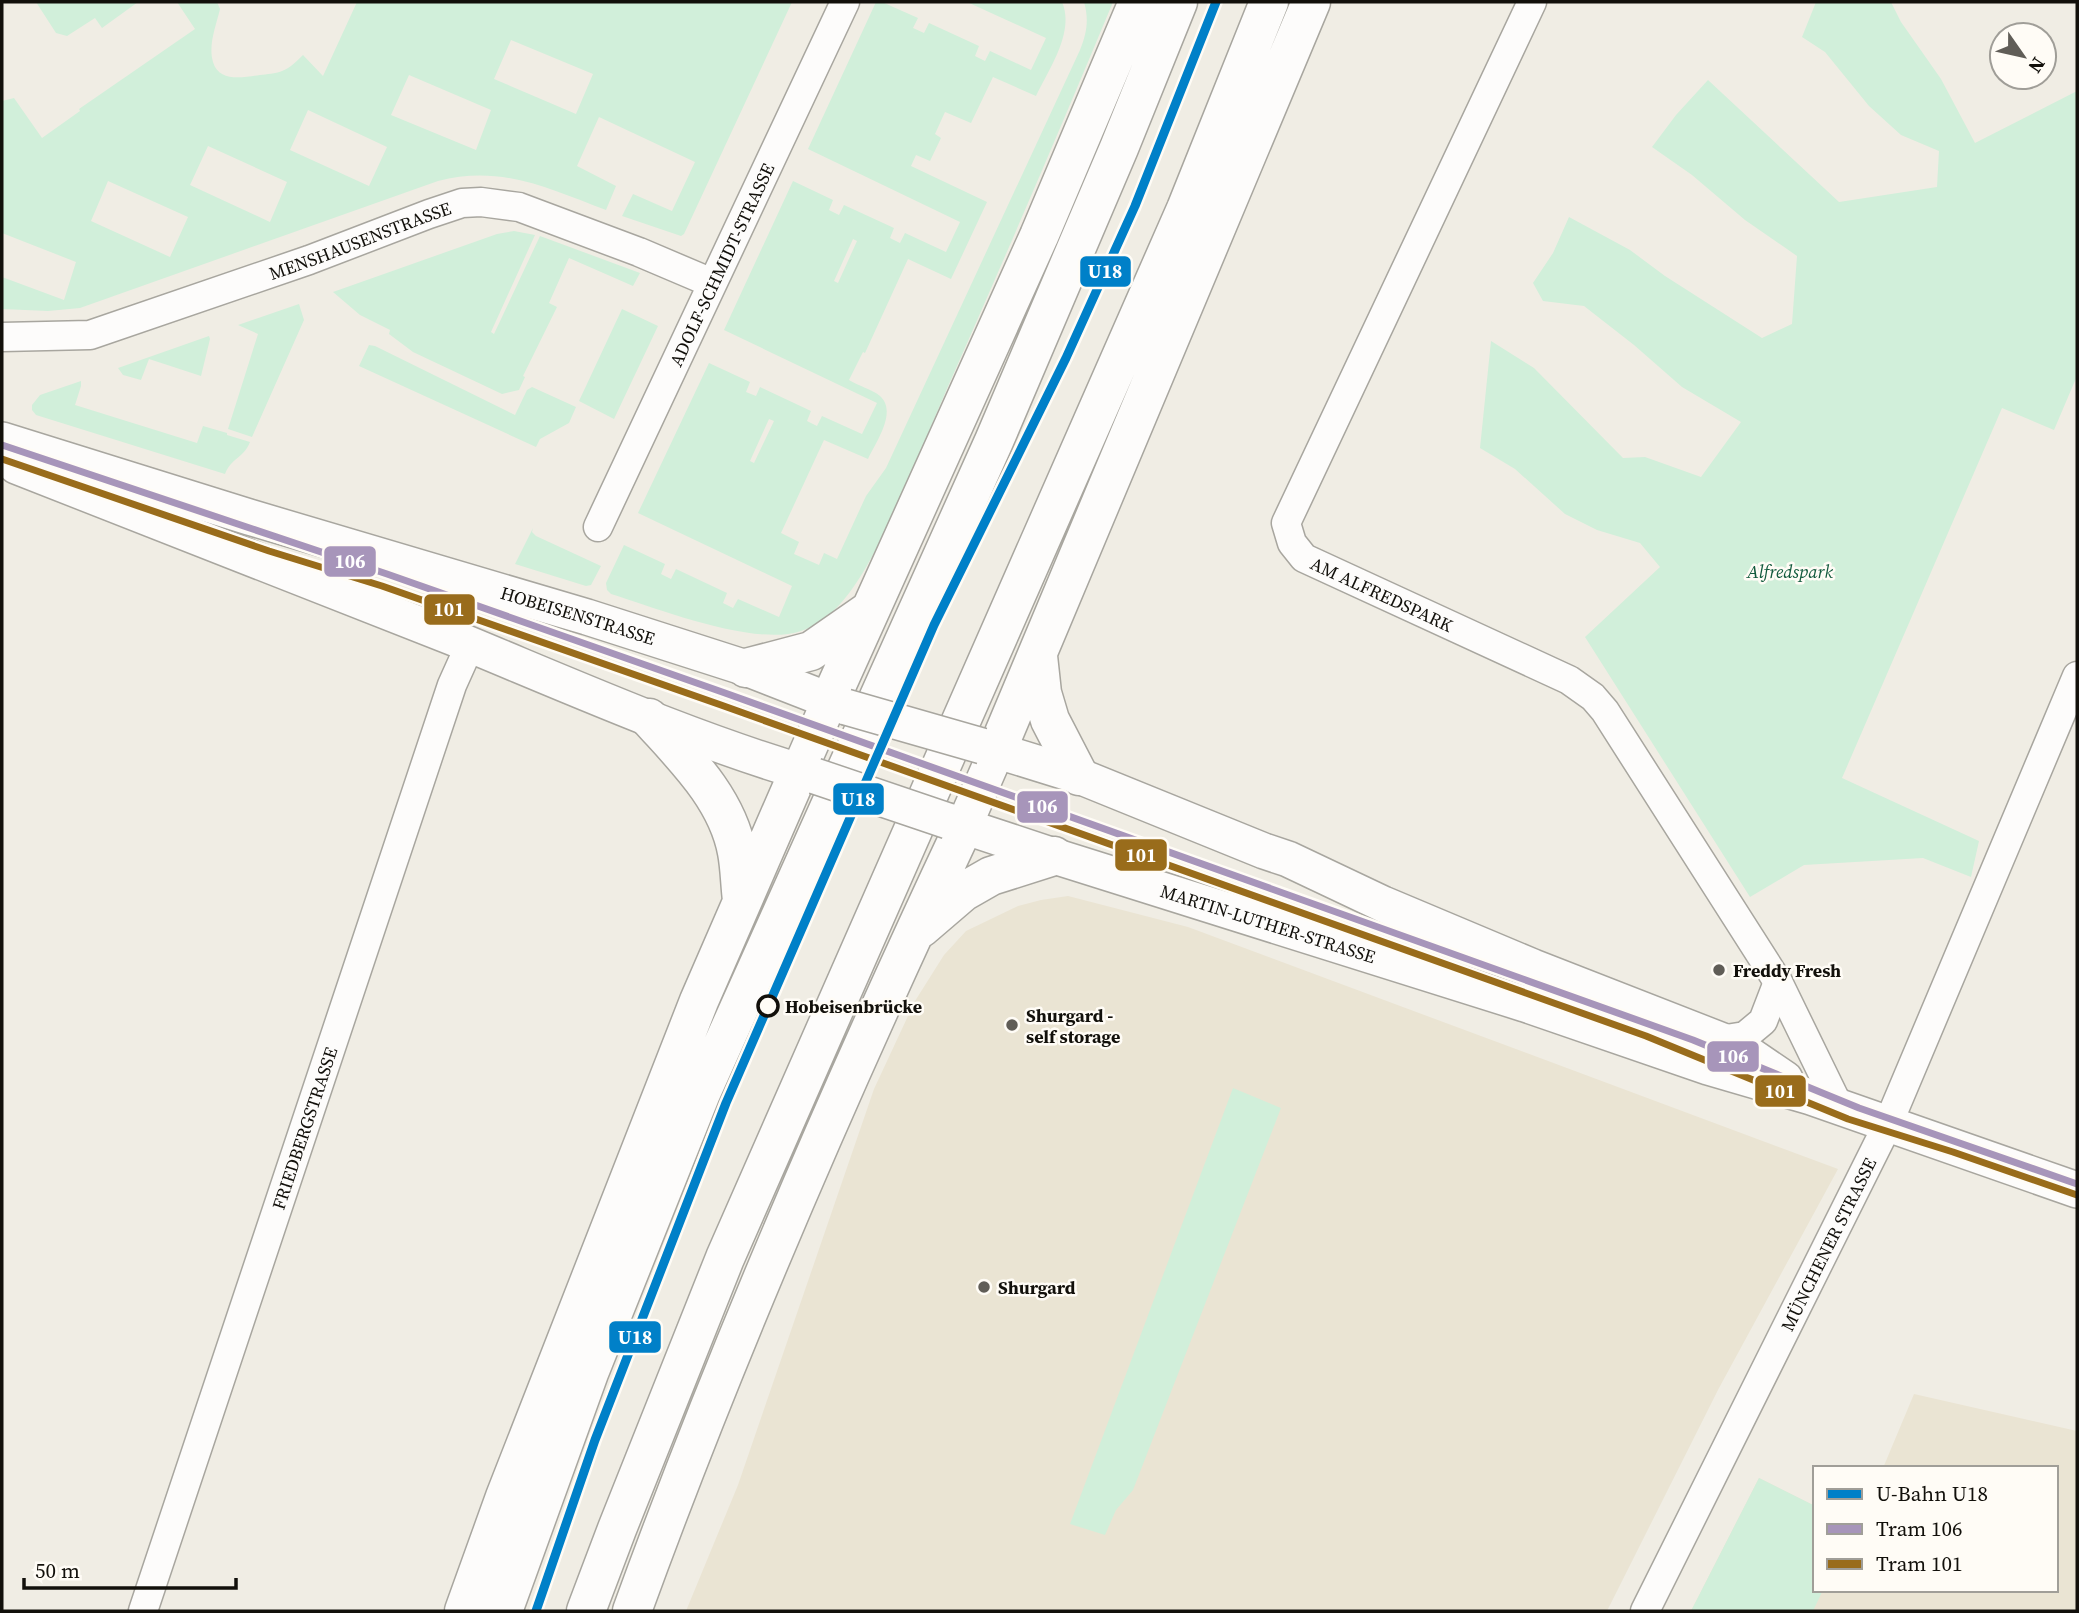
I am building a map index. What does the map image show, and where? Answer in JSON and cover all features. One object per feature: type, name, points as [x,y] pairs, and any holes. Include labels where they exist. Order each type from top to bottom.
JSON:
[{"type":"highway","points":[[838,704],[872,609],[1040,236],[1138,2]]},
{"type":"highway","points":[[503,1611],[589,1373],[701,1093],[994,441],[1178,2]]},
{"type":"highway","points":[[586,1611],[725,1258],[1186,209],[1269,2]]},
{"type":"highway","points":[[990,748],[1038,656],[1311,2]]},
{"type":"highway","points":[[746,668],[811,651],[872,609]]},
{"type":"highway","points":[[1038,656],[1042,692],[1050,720],[1079,776]]},
{"type":"highway","points":[[649,718],[710,789],[725,816],[737,851],[742,903]]},
{"type":"highway","points":[[464,1611],[505,1497],[699,1001],[742,903],[807,774]]},
{"type":"highway","points":[[632,1611],[658,1538],[740,1333],[823,1137],[914,934],[956,824]]},
{"type":"highway","points":[[914,934],[963,892],[992,876],[1054,856]]},
{"type":"main road","name":"HOBEISENSTRASSE","points":[[2,440],[249,517],[587,617],[746,668],[838,704]]},
{"type":"main road","points":[[2,460],[292,573],[649,718],[807,774],[838,704]]},
{"type":"main road","name":"MARTIN-LUTHER-STRASSE","points":[[838,704],[1079,776],[1288,859],[1383,904],[1521,962],[1738,1047],[1825,1102]]},
{"type":"main road","points":[[956,824],[990,748]]},
{"type":"main road","name":"MARTIN-LUTHER-STRASSE","points":[[807,774],[1054,856],[1525,1004],[1708,1067],[1825,1102],[2077,1190]]},
{"type":"street","name":"ADOLF-SCHMIDT-STRASSE","points":[[598,527],[845,2]]},
{"type":"street","name":"AM ALFREDSPARK","points":[[1532,2],[1286,523],[1292,543],[1304,558],[1569,680],[1593,697],[1620,733],[1778,982],[1825,1102]]},
{"type":"street","name":"MENSHAUSENSTRASSE","points":[[2,337],[90,335],[309,260],[462,203],[481,202],[519,207],[712,283]]},
{"type":"street","name":"FRIEDBERGSTRASSE","points":[[143,1611],[452,685],[470,645]]},
{"type":"street","name":"MÜNCHENER STRASSE","points":[[1645,1611],[1888,1124],[2077,676]]},
{"type":"street","points":[[1720,1040],[1745,1036],[1763,1021],[1778,982]]},
{"type":"shaded area","points":[[1068,896],[1188,927],[1838,1169],[1719,1388],[1607,1611],[686,1611],[738,1485],[874,1089],[915,1001],[944,955],[966,931],[1018,906]]},
{"type":"shaded area","points":[[1914,1394],[2077,1431],[2077,1611],[1691,1611],[1759,1478],[1813,1505],[1813,1592],[2058,1592],[2058,1466],[1884,1466]]},
{"type":"green space","points":[[36,2],[138,2],[102,28],[95,18],[67,36],[56,33]]},
{"type":"green space","points":[[177,2],[217,2],[220,9],[211,49],[216,69],[226,76],[277,73],[303,55],[323,76],[357,2],[792,2],[681,236],[622,216],[633,194],[672,211],[695,162],[599,117],[577,166],[616,186],[606,210],[524,181],[483,175],[461,177],[438,181],[80,308],[48,311],[2,309],[2,277],[64,300],[76,262],[2,233],[2,101],[14,98],[42,138],[80,111],[79,109],[195,29]],"holes":[[[511,40],[593,74],[576,114],[494,79]],[[409,75],[491,110],[476,150],[391,115]],[[308,110],[387,147],[369,186],[290,150]],[[208,146],[287,182],[270,222],[190,185]],[[108,181],[188,217],[170,257],[91,221]]]},
{"type":"green space","points":[[876,2],[882,2],[918,18],[913,28],[924,33],[929,23],[979,46],[975,56],[985,61],[990,51],[1031,70],[1046,38],[967,2],[1062,2],[1065,14],[1063,38],[1036,96],[993,77],[971,123],[945,112],[935,134],[941,138],[930,161],[916,155],[911,166],[987,202],[951,279],[908,259],[865,353],[863,352],[849,380],[880,396],[887,410],[886,419],[868,459],[824,440],[781,533],[799,542],[794,554],[819,565],[824,553],[837,559],[866,496],[886,468],[1080,50],[1086,26],[1084,2],[1113,2],[908,482],[865,569],[846,597],[821,621],[801,631],[782,635],[759,634],[680,617],[611,594],[606,583],[624,545],[665,564],[661,574],[671,579],[676,569],[727,593],[723,603],[733,608],[738,599],[779,617],[792,586],[638,513],[709,363],[750,382],[746,392],[756,396],[760,387],[811,411],[807,421],[817,426],[822,416],[862,434],[877,403],[724,330],[793,181],[833,200],[829,210],[839,215],[844,205],[894,228],[890,238],[900,243],[905,233],[946,252],[960,222],[808,149]],"holes":[[[853,239],[857,241],[838,283],[834,281]],[[769,419],[774,421],[754,463],[750,461]]]},
{"type":"green space","name":"Alfredspark","points":[[1816,2],[1891,2],[1901,22],[1941,79],[1975,143],[2077,91],[2077,376],[2054,430],[2002,408],[1842,778],[1979,841],[1971,877],[1923,858],[1804,865],[1750,897],[1585,637],[1660,567],[1640,543],[1597,530],[1565,514],[1515,469],[1480,448],[1491,341],[1534,368],[1623,458],[1645,457],[1701,477],[1741,422],[1682,387],[1584,306],[1543,301],[1533,283],[1553,253],[1569,217],[1630,250],[1665,276],[1762,338],[1792,324],[1797,256],[1745,220],[1692,175],[1652,147],[1676,115],[1708,80],[1839,202],[1937,187],[1939,151],[1901,135],[1869,106],[1825,52],[1802,37]]},
{"type":"green space","points":[[514,231],[535,235],[491,332],[494,334],[540,236],[640,273],[633,286],[569,258],[549,303],[557,307],[523,376],[525,377],[519,390],[502,394],[413,352],[389,334],[390,330],[360,315],[333,292],[497,234]]},
{"type":"green space","points":[[299,304],[304,320],[252,437],[228,429],[258,334],[238,325]]},
{"type":"green space","points":[[622,309],[658,326],[614,419],[579,401]]},
{"type":"green space","points":[[209,336],[201,376],[149,359],[141,380],[123,375],[118,368]]},
{"type":"green space","points":[[369,345],[515,415],[527,390],[532,387],[576,407],[569,423],[540,439],[536,447],[359,366]]},
{"type":"green space","points":[[81,381],[75,405],[197,443],[203,426],[250,442],[225,474],[36,415],[32,410],[32,405],[40,395]]},
{"type":"green space","points":[[533,528],[532,532],[536,536],[601,566],[591,585],[586,586],[515,564]]},
{"type":"green space","points":[[1233,1088],[1281,1108],[1133,1490],[1116,1510],[1105,1535],[1070,1524]]},
{"type":"green space","points":[[1759,1478],[1813,1505],[1813,1592],[1822,1592],[1813,1611],[1691,1611]]},
{"type":"metro line","name":"U18","points":[[536,1611],[595,1440],[726,1103],[934,625],[1066,358],[1135,206],[1216,2]]},
{"type":"tram line","name":"106","points":[[2,445],[387,574],[725,693],[1693,1040],[1859,1108],[2077,1184]]},
{"type":"tram line","name":"101","points":[[2,459],[269,551],[382,586],[721,705],[1646,1036],[1848,1119],[2077,1195]]},
{"type":"place","name":"Freddy Fresh","points":[[1719,970]]},
{"type":"place","name":"Hobeisenbrücke","points":[[768,1006]]},
{"type":"place","name":"Shurgard - self storage","points":[[1012,1025]]},
{"type":"place","name":"Shurgard","points":[[984,1287]]}]
